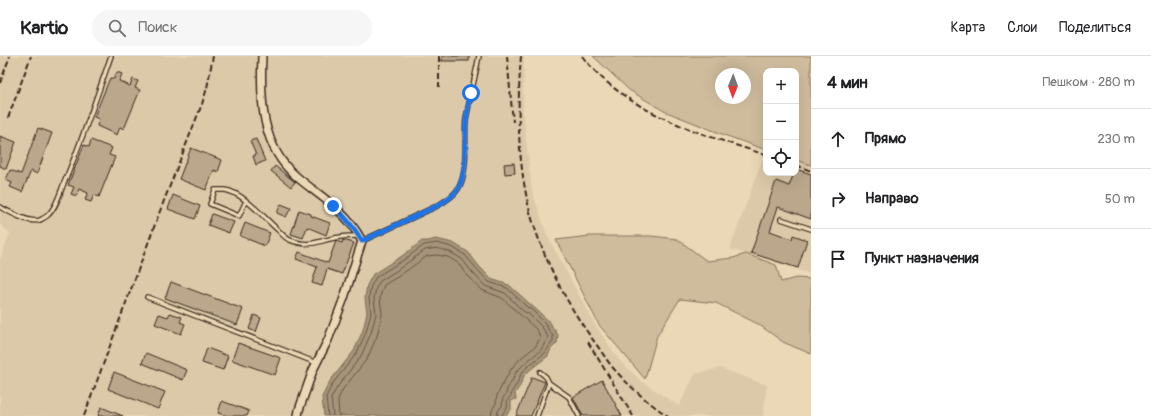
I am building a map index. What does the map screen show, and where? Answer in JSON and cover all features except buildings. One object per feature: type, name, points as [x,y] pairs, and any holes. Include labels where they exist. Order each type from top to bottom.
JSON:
[{"type":"street","points":[[262,56],[261,92],[263,113],[269,137],[276,154],[286,168],[340,212],[355,230],[360,239],[344,298],[301,403],[298,416]]},
{"type":"lane","points":[[0,207],[17,216],[38,221],[48,215],[55,205],[72,164],[111,56]]},
{"type":"lane","points":[[246,200],[239,216],[210,204],[216,190],[225,190],[240,196],[246,200],[255,207],[267,221],[288,240],[303,244],[314,244],[327,239],[340,237],[360,239],[437,206],[448,199],[458,189],[462,179],[465,163],[466,121],[479,56]]},
{"type":"lane","points":[[781,218],[811,229]]},
{"type":"lane","points":[[147,297],[317,363]]},
{"type":"lane","points":[[540,372],[546,377],[549,383],[569,398],[579,416]]},
{"type":"lane","points":[[537,416],[549,383]]},
{"type":"shaded area","points":[[0,56],[524,56],[523,113],[532,191],[547,235],[595,325],[620,361],[641,381],[679,406],[695,374],[720,368],[767,385],[763,416],[0,416],[0,259],[10,233],[0,225]]},
{"type":"shaded area","points":[[593,56],[811,56],[811,165],[799,161],[799,68],[763,68],[763,149],[664,111],[629,90]]},
{"type":"shaded area","points":[[763,157],[763,176],[799,176],[799,157],[811,161],[811,274],[730,249]]},
{"type":"shaded area","points":[[590,236],[651,236],[677,239],[707,261],[733,258],[746,254],[776,265],[781,282],[796,278],[811,279],[811,354],[783,342],[758,324],[716,303],[680,299],[657,336],[645,379],[599,325],[556,240]]},
{"type":"water","points":[[436,239],[453,243],[468,252],[491,279],[509,285],[550,322],[558,335],[557,343],[551,349],[548,356],[524,376],[515,393],[516,399],[511,401],[511,410],[505,416],[324,416],[322,397],[330,381],[354,351],[363,330],[367,313],[365,298],[367,285],[373,274],[402,256],[422,241]]},
{"type":"railway","points":[[0,83],[10,56]]},
{"type":"railway","points":[[8,118],[31,56]]},
{"type":"railway","points":[[84,416],[160,211],[202,104],[207,88],[213,56]]},
{"type":"railway","points":[[439,56],[439,87]]},
{"type":"railway","points":[[507,56],[513,122]]},
{"type":"railway","points":[[521,56],[519,95],[520,154],[526,193],[535,230],[557,281],[575,314],[609,363],[639,394],[668,416]]},
{"type":"railway","points":[[582,56],[600,76],[620,93],[642,107],[690,129],[763,154]]},
{"type":"railway","points":[[799,166],[811,171]]},
{"type":"railway","points":[[588,342],[633,416]]},
{"type":"route","points":[[333,206],[355,230],[362,241],[437,206],[448,199],[458,189],[462,179],[465,163],[466,121],[471,93]]}]
